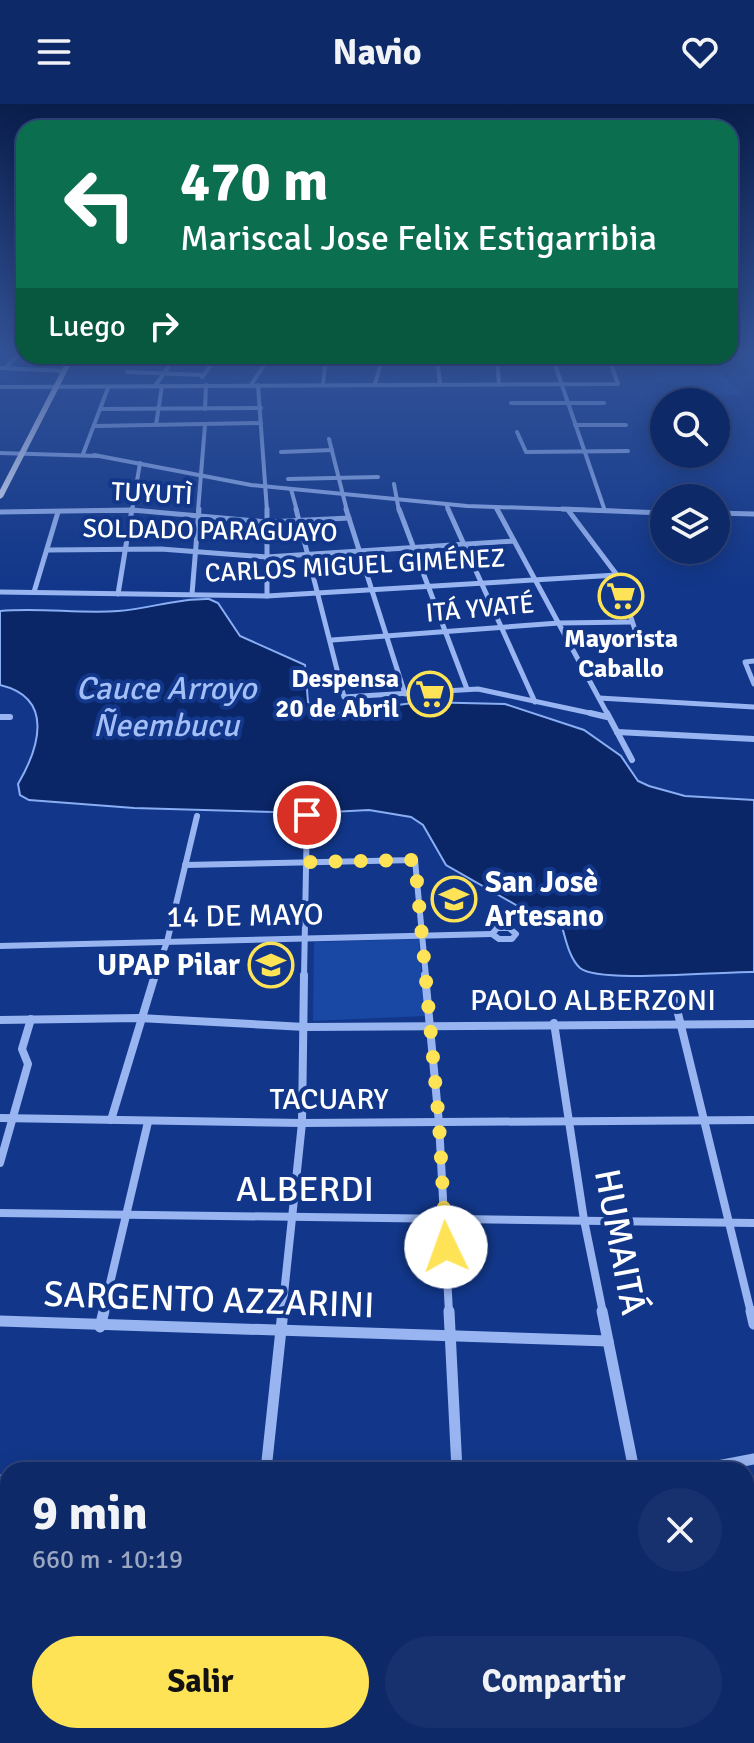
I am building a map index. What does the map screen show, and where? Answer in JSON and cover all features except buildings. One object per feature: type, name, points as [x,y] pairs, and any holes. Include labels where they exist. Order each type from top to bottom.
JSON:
[{"type":"main road","points":[[0,497],[35,427]]},
{"type":"street","points":[[83,454],[94,427]]},
{"type":"street","points":[[192,594],[205,427]]},
{"type":"street","points":[[261,427],[261,486],[267,522],[267,596]]},
{"type":"street","points":[[576,427],[605,511]]},
{"type":"street","points":[[517,432],[526,452],[628,451]]},
{"type":"street","points":[[329,439],[341,494],[405,694]]},
{"type":"street","points":[[281,452],[332,450]]},
{"type":"street","points":[[0,453],[94,455],[261,486],[395,500],[496,508],[650,513]]},
{"type":"street","points":[[118,594],[140,464]]},
{"type":"street","points":[[288,479],[378,477]]},
{"type":"street","points":[[394,484],[398,497],[395,500],[411,548],[467,689]]},
{"type":"street","points":[[291,489],[332,640],[344,697],[467,689],[607,717]]},
{"type":"street","points":[[446,504],[535,702]]},
{"type":"street","points":[[496,508],[632,760]]},
{"type":"street","name":"TUYUTÌ","points":[[0,512],[132,510],[267,522],[349,518]]},
{"type":"street","points":[[568,510],[617,575],[639,642]]},
{"type":"street","points":[[34,592],[58,512]]},
{"type":"street","points":[[730,513],[754,514]]},
{"type":"street","name":"SOLDADO PARAGUAYO","points":[[48,550],[125,548],[267,557],[514,541]]},
{"type":"street","name":"CARLOS MIGUEL GIMÉNEZ","points":[[0,592],[267,596],[534,577],[617,575]]},
{"type":"street","name":"ITÁ YVATÉ","points":[[332,640],[559,623],[631,622]]},
{"type":"street","points":[[754,661],[745,662],[754,684]]},
{"type":"street","points":[[599,698],[754,707]]},
{"type":"street","points":[[0,717],[10,717]]},
{"type":"street","points":[[617,732],[754,739]]},
{"type":"street","points":[[267,1462],[302,1123],[307,815]]},
{"type":"street","points":[[111,1120],[139,1018],[167,942],[197,816]]},
{"type":"street","points":[[185,865],[415,860],[439,1123],[457,1462]]},
{"type":"street","name":"14 DE MAYO","points":[[0,946],[492,934]]},
{"type":"street","points":[[674,997],[754,1324]]},
{"type":"street","name":"PAOLO ALBERZONI","points":[[0,1020],[139,1018],[305,1027],[754,1024]]},
{"type":"street","points":[[0,1163],[16,1118],[28,1064],[22,1049],[31,1019]]},
{"type":"street","name":"HUMAITÁ","points":[[554,1023],[584,1220],[632,1462]]},
{"type":"street","name":"TACUARY","points":[[0,1118],[302,1123],[754,1120]]},
{"type":"street","points":[[100,1327],[148,1122]]},
{"type":"street","name":"ALBERDI","points":[[0,1213],[754,1223]]},
{"type":"street","name":"SARGENTO AZZARINI","points":[[0,1321],[280,1334],[451,1335],[608,1341]]},
{"type":"shaded area","points":[[419,939],[425,1016],[313,1021],[314,942]]},
{"type":"water","name":"Cauce Arroyo Ñeembucu","points":[[209,599],[218,603],[240,636],[305,665],[308,702],[319,712],[331,714],[420,702],[505,704],[584,730],[621,756],[638,781],[649,786],[685,796],[754,800],[754,972],[635,976],[592,973],[580,968],[570,953],[561,923],[530,913],[446,865],[423,825],[411,817],[369,810],[311,813],[134,808],[29,800],[20,795],[18,784],[32,755],[38,726],[29,701],[0,685],[0,611],[118,611]]},
{"type":"place","name":"Mayorista Caballo","points":[[621,596]]},
{"type":"place","name":"Despensa 20 de Abril","points":[[430,694]]},
{"type":"place","name":"San Josè Artesano","points":[[454,899]]},
{"type":"place","name":"UPAP Pilar","points":[[271,965]]},
{"type":"route","points":[[307,815],[307,862],[415,860],[439,1123],[446,1247]]}]
